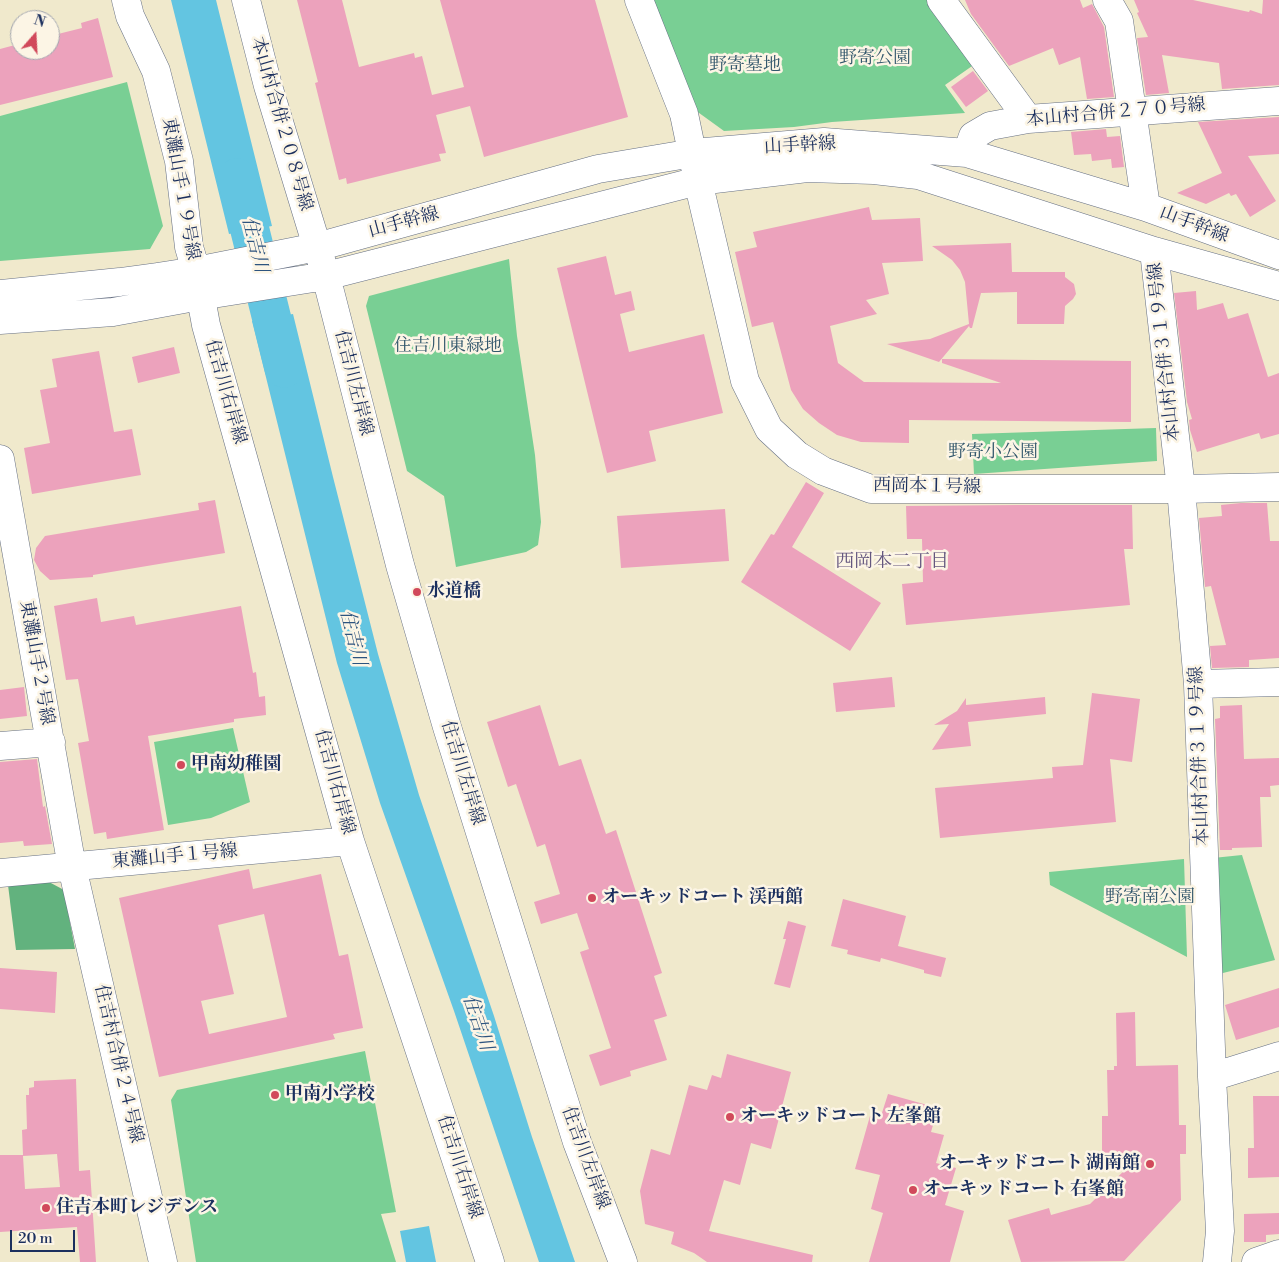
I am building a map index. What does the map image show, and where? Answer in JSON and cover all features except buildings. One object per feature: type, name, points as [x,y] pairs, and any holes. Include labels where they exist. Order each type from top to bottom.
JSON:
[{"type":"street","name":"東灘山手１９号線","points":[[126,0],[130,16],[156,71],[178,161],[188,247],[210,282]]},
{"type":"street","name":"本山村合併２０８号線","points":[[246,0],[268,86],[326,276]]},
{"type":"street","name":"西岡本１号線","points":[[639,0],[684,114],[745,381],[769,429],[797,455],[823,472],[871,489],[1180,489],[1279,487]]},
{"type":"street","points":[[941,0],[1028,119]]},
{"type":"street","points":[[1107,0],[1119,21],[1146,207]]},
{"type":"street","name":"本山村合併２７０号線","points":[[967,153],[974,136],[990,126],[1028,119],[1279,101]]},
{"type":"street","name":"山手幹線","points":[[317,247],[598,169],[693,153],[824,142],[967,153],[1146,207],[1279,255]]},
{"type":"street","name":"山手幹線","points":[[326,276],[698,181],[807,168],[874,170],[918,175],[1154,251],[1279,286]]},
{"type":"street","points":[[0,320],[113,312],[161,303],[210,282],[317,247]]},
{"type":"street","name":"本山村合併３１９号線","points":[[1154,251],[1180,489],[1198,684],[1212,1077],[1220,1231],[1217,1262]]},
{"type":"street","points":[[0,294],[157,277],[210,282],[326,276]]},
{"type":"street","name":"住吉川左岸線","points":[[326,276],[400,565],[447,727],[577,1142],[624,1262]]},
{"type":"street","name":"住吉川右岸線","points":[[210,282],[208,331],[350,841],[490,1262]]},
{"type":"street","name":"東灘山手２号線","points":[[0,459],[12,596],[50,742],[72,867]]},
{"type":"street","points":[[1198,684],[1279,682]]},
{"type":"street","points":[[0,746],[50,742]]},
{"type":"street","name":"東灘山手１号線","points":[[0,872],[350,841]]},
{"type":"street","name":"住吉村合併２４号線","points":[[72,867],[164,1262]]},
{"type":"street","points":[[1212,1077],[1279,1056]]},
{"type":"street","points":[[1256,1262],[1279,1254]]},
{"type":"green space","points":[[653,0],[928,0],[975,64],[945,85],[965,113],[724,131],[695,110]]},
{"type":"green space","points":[[127,82],[163,226],[150,249],[0,261],[0,116]]},
{"type":"green space","name":"住吉川東緑地","points":[[509,259],[517,336],[535,455],[541,522],[538,545],[526,552],[456,567],[444,496],[407,471],[366,306],[369,296]]},
{"type":"green space","name":"野寄小公園","points":[[1156,428],[1157,461],[974,474],[972,434]]},
{"type":"green space","points":[[233,728],[250,802],[211,818],[168,825],[154,742]]},
{"type":"green space","points":[[1242,855],[1275,960],[1215,975],[1213,858]]},
{"type":"green space","name":"野寄南公園","points":[[1184,859],[1187,957],[1050,885],[1049,872]]},
{"type":"green space","points":[[49,882],[64,890],[75,949],[16,950],[8,885]]},
{"type":"green space","points":[[365,1051],[396,1212],[381,1214],[396,1262],[196,1262],[171,1100],[177,1090]]},
{"type":"water","points":[[171,0],[216,0],[272,226],[229,234]]},
{"type":"water","points":[[293,314],[378,654],[419,795],[575,1262],[539,1262],[454,1011],[380,803],[337,663],[252,321]]},
{"type":"water","points":[[429,1226],[436,1262],[406,1262],[400,1231]]},
{"type":"waterway","name":"住吉川","points":[[237,178],[284,368]]},
{"type":"place","name":"水道橋","points":[[417,592]]},
{"type":"place","name":"甲南幼稚園","points":[[181,765]]},
{"type":"place","name":"オーキッドコート 渓西館","points":[[592,898]]},
{"type":"place","name":"甲南小学校","points":[[275,1095]]},
{"type":"place","name":"オーキッドコート 左峯館","points":[[730,1117]]},
{"type":"place","name":"オーキッドコート 湖南館","points":[[1150,1164]]},
{"type":"place","name":"オーキッドコート 右峯館","points":[[913,1190]]},
{"type":"place","name":"住吉本町レジデンス","points":[[46,1208]]},
{"type":"district","name":"西岡本二丁目","points":[[892,562]]},
{"type":"park label","name":"野寄公園","points":[[875,59]]},
{"type":"park label","name":"野寄墓地","points":[[745,66]]}]
